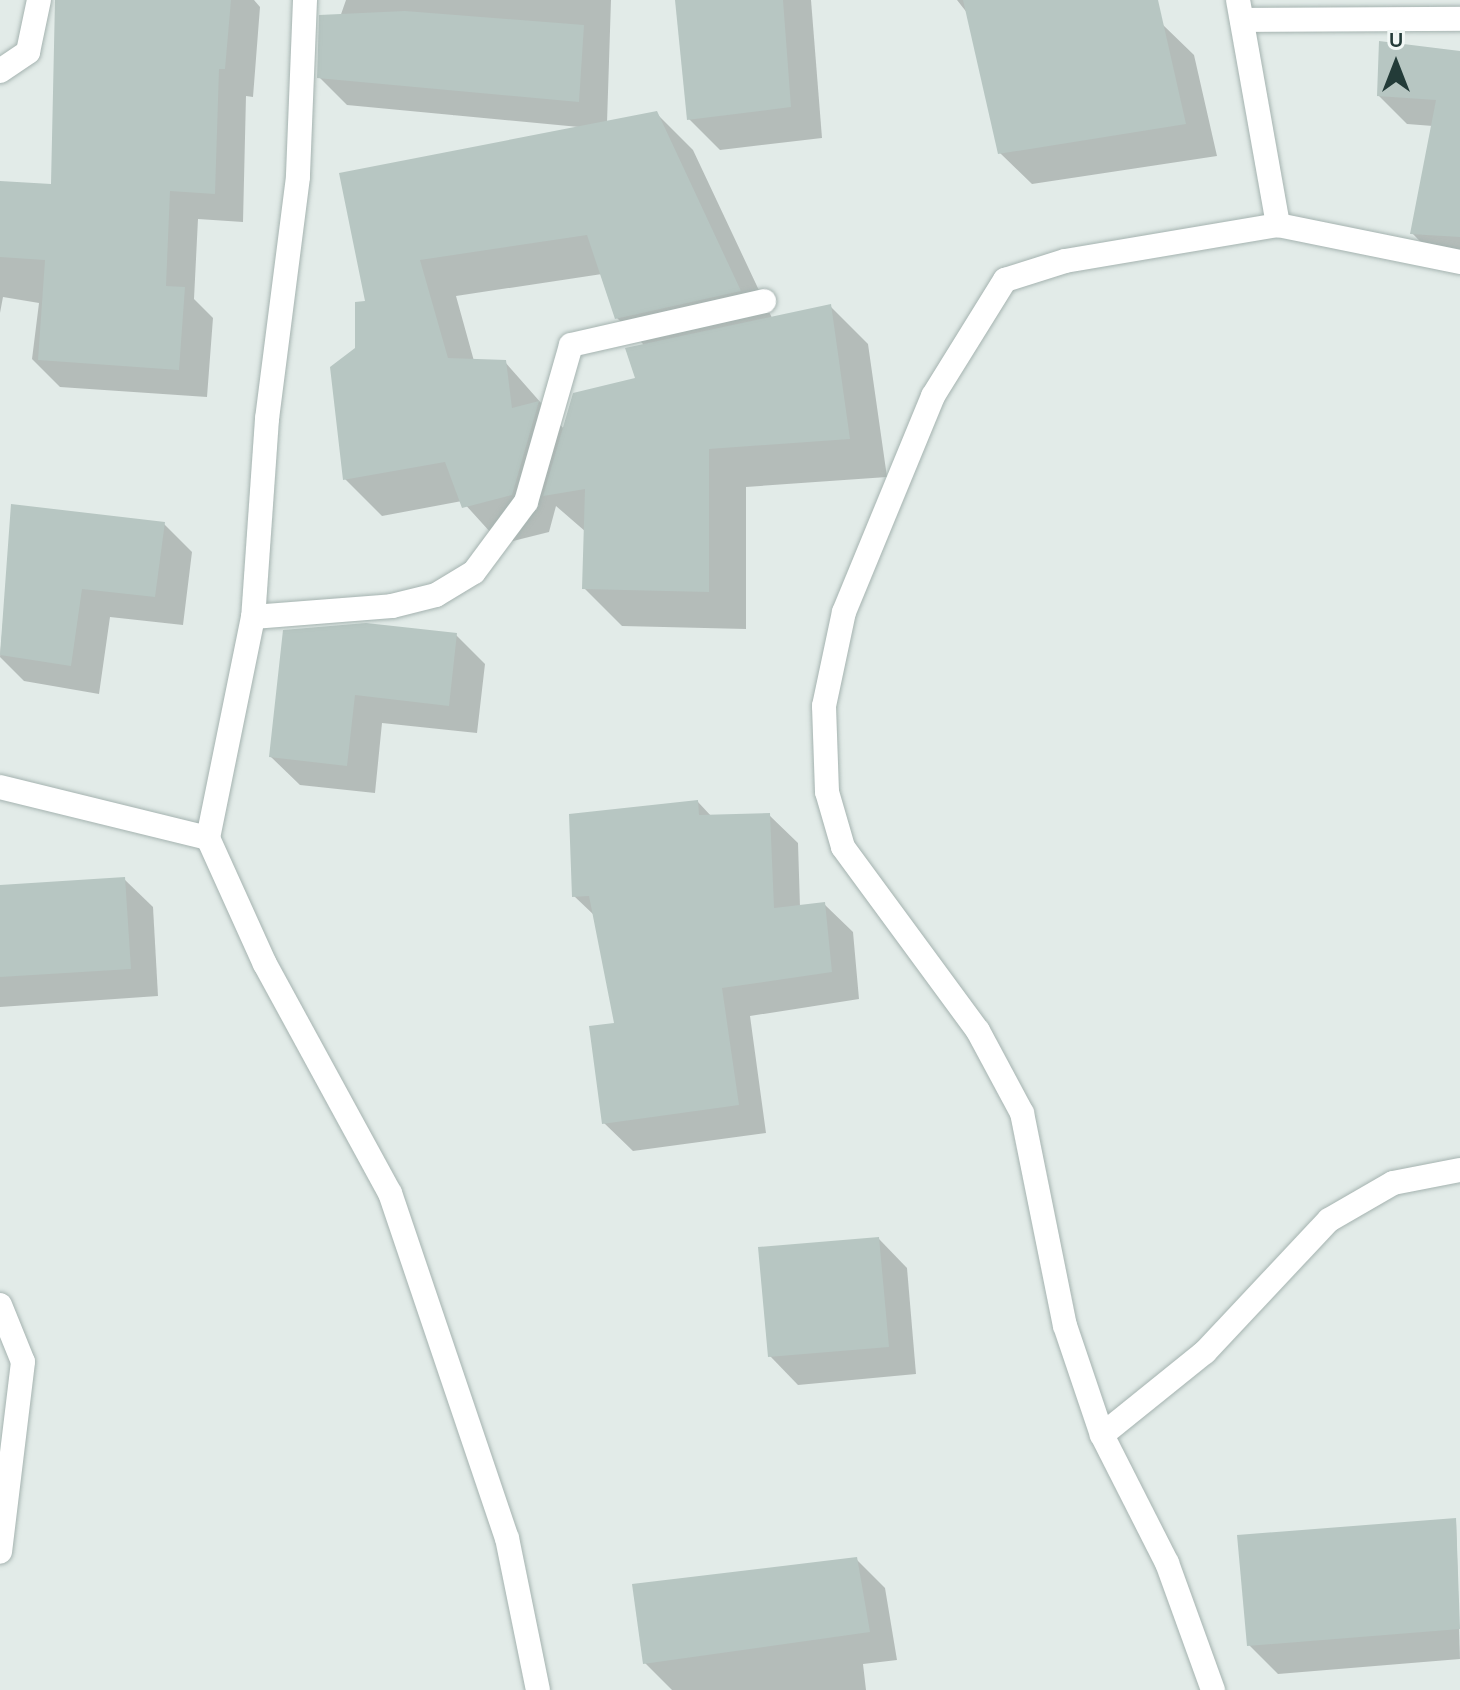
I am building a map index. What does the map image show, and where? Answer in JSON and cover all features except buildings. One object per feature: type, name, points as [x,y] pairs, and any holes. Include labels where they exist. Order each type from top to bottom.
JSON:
[{"type":"street","points":[[0,71],[28,52],[39,0]]},
{"type":"street","points":[[305,0],[298,177],[267,419],[253,617],[208,838],[265,964],[390,1193],[507,1538],[538,1690]]},
{"type":"street","points":[[1278,225],[1240,10],[1460,19]]},
{"type":"street","points":[[1213,1690],[1167,1563],[1102,1435],[1065,1326],[1022,1113],[978,1031],[843,847],[827,792],[824,706],[844,612],[933,396],[992,291],[1037,268],[1278,225],[1460,262]]},
{"type":"street","points":[[253,617],[392,606],[436,595],[474,572],[526,502],[571,345],[764,301]]},
{"type":"street","points":[[0,787],[208,838]]},
{"type":"street","points":[[1102,1435],[1205,1352],[1329,1220],[1393,1183],[1460,1170]]},
{"type":"street","points":[[0,1305],[23,1362],[0,1552]]}]
